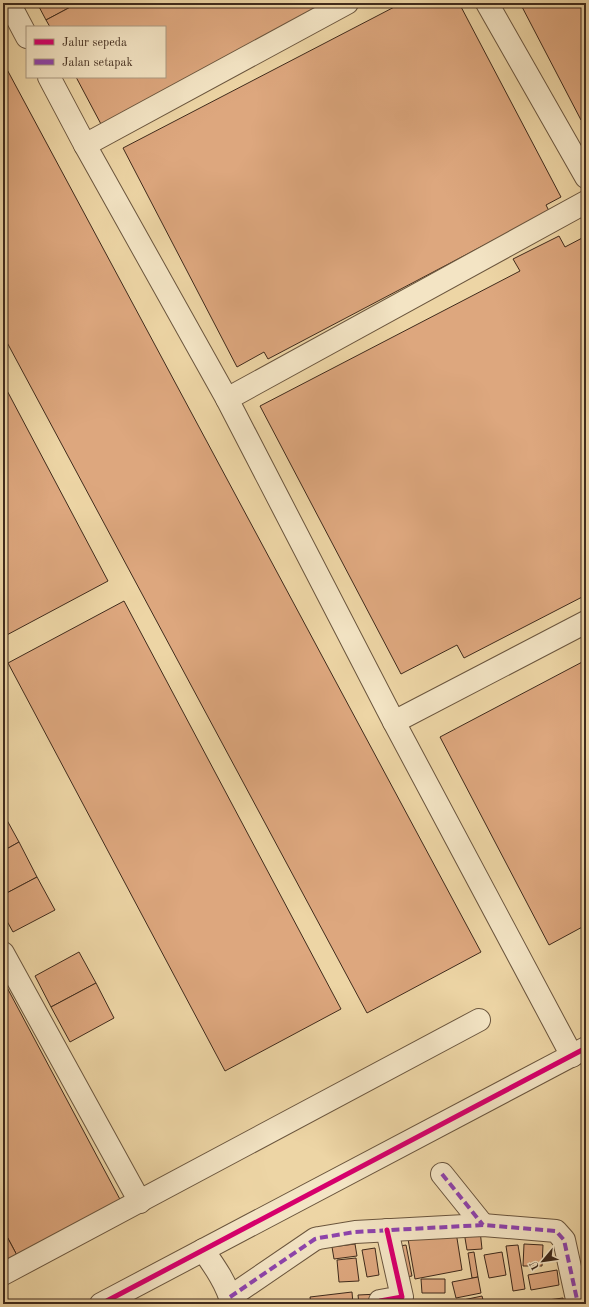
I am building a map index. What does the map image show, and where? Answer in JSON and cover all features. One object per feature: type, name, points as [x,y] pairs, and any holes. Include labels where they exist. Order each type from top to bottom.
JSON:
[{"type":"street","points":[[9,3],[26,35]]},
{"type":"street","points":[[85,145],[347,3]]},
{"type":"street","points":[[487,3],[586,177]]},
{"type":"street","points":[[49,78],[227,399],[394,722],[579,1052],[101,1304]]},
{"type":"street","points":[[227,399],[586,202]]},
{"type":"street","points":[[394,722],[586,622]]},
{"type":"street","points":[[3,953],[140,1202]]},
{"type":"street","points":[[3,1274],[479,1020]]},
{"type":"street","points":[[442,1174],[483,1225]]},
{"type":"street","points":[[203,1250],[214,1266],[231,1300],[315,1239],[355,1232],[483,1225],[556,1231],[564,1240],[578,1304]]},
{"type":"street","points":[[381,1304],[380,1301],[402,1297],[387,1230]]},
{"type":"building","points":[[37,3],[78,3],[46,20]]},
{"type":"building","points":[[78,3],[334,3],[102,126],[77,78],[166,78],[166,26],[49,26],[46,20]]},
{"type":"building","points":[[402,3],[459,3],[561,197],[546,205],[549,211],[268,359],[264,352],[237,367],[123,148]]},
{"type":"building","points":[[520,3],[586,3],[586,117],[581,120]]},
{"type":"building","points":[[3,62],[481,952],[367,1013],[3,335]]},
{"type":"building","points":[[559,236],[565,247],[586,236],[586,595],[464,658],[457,645],[401,674],[260,406],[520,271],[513,259]]},
{"type":"building","points":[[3,383],[108,581],[3,637]]},
{"type":"building","points":[[124,601],[341,1009],[225,1071],[8,663]]},
{"type":"building","points":[[586,660],[586,925],[549,945],[440,737]]},
{"type":"building","points":[[3,813],[19,842],[3,851]]},
{"type":"building","points":[[19,842],[37,877],[3,895],[3,851]]},
{"type":"building","points":[[37,877],[55,910],[13,932],[3,914],[3,895]]},
{"type":"building","points":[[79,952],[96,983],[51,1007],[35,976]]},
{"type":"building","points":[[3,980],[123,1205],[20,1261],[3,1229]]},
{"type":"building","points":[[96,983],[114,1018],[70,1042],[51,1007]]},
{"type":"building","points":[[3,1229],[20,1261],[3,1270]]},
{"type":"building","points":[[480,1230],[482,1249],[467,1250],[464,1232]]},
{"type":"building","points":[[456,1232],[462,1270],[415,1279],[408,1239]]},
{"type":"building","points":[[355,1244],[357,1256],[334,1259],[332,1247]]},
{"type":"building","points":[[524,1244],[543,1245],[542,1266],[523,1266]]},
{"type":"building","points":[[406,1245],[412,1276],[400,1278],[394,1247]]},
{"type":"building","points":[[518,1245],[525,1289],[513,1291],[506,1246]]},
{"type":"building","points":[[375,1248],[379,1275],[367,1277],[362,1250]]},
{"type":"building","points":[[474,1252],[478,1277],[472,1278],[468,1253]]},
{"type":"building","points":[[502,1252],[506,1275],[489,1278],[484,1255]]},
{"type":"building","points":[[356,1258],[359,1281],[339,1282],[337,1260]]},
{"type":"building","points":[[557,1270],[559,1285],[531,1290],[528,1275]]},
{"type":"building","points":[[478,1277],[481,1293],[456,1298],[452,1282]]},
{"type":"building","points":[[421,1279],[445,1279],[445,1293],[422,1293]]},
{"type":"building","points":[[352,1292],[353,1304],[311,1304],[310,1297]]},
{"type":"building","points":[[379,1294],[380,1304],[359,1304],[358,1295]]},
{"type":"building","points":[[482,1296],[484,1304],[449,1303]]},
{"type":"building","points":[[563,1298],[564,1304],[534,1304],[533,1302]]},
{"type":"marked path","points":[[442,1174],[483,1225]]},
{"type":"marked path","points":[[230,1297],[315,1239],[355,1232],[483,1225],[556,1231],[564,1240],[578,1304]]},
{"type":"cycle path","points":[[101,1304],[586,1048]]},
{"type":"cycle path","points":[[381,1304],[380,1301],[402,1297],[387,1230]]}]
